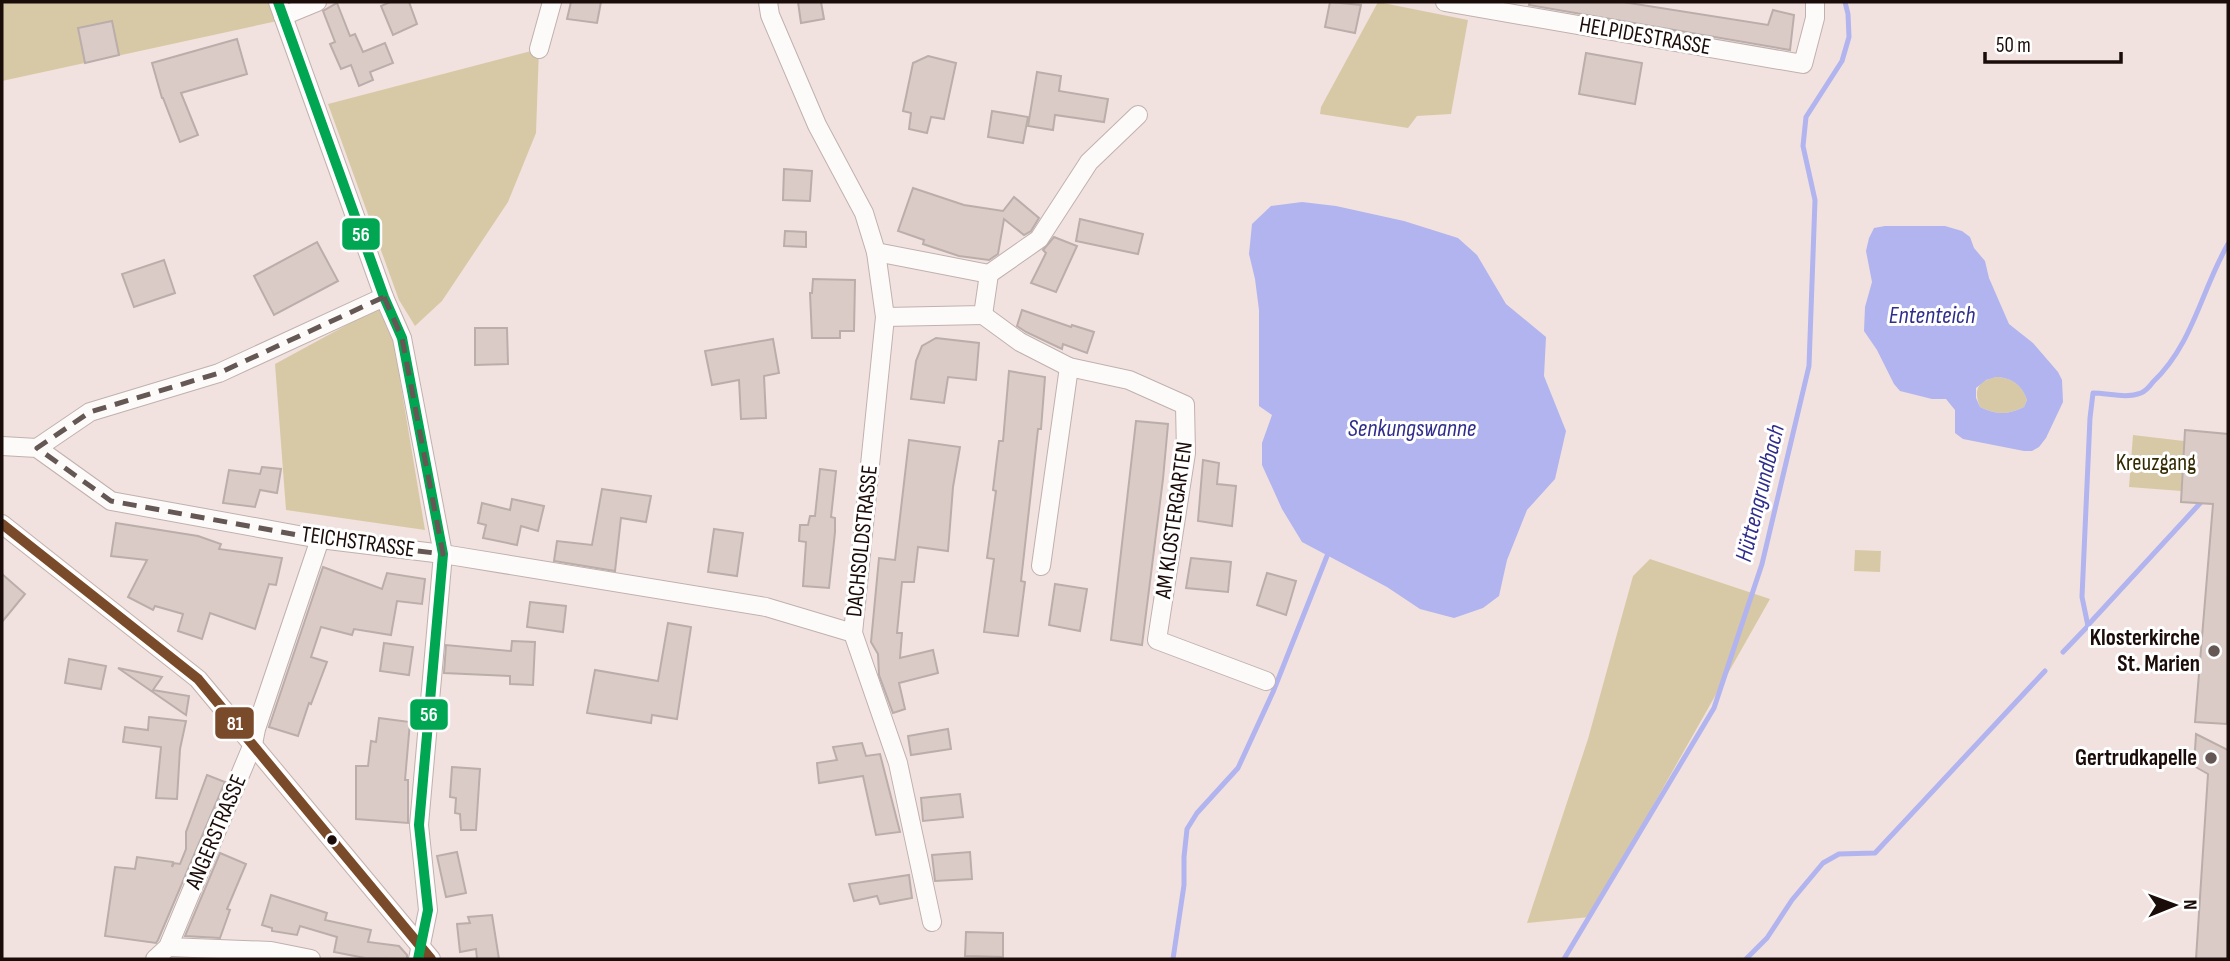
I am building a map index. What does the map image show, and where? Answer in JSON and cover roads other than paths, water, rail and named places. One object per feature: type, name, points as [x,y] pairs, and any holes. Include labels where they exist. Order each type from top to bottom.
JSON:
[{"type":"street","points":[[317,2],[281,9],[401,338],[443,554],[419,825],[428,910],[423,955]]},
{"type":"street","points":[[539,49],[552,2]]},
{"type":"street","name":"DACHSOLDSTRASSE","points":[[768,2],[770,15],[817,125],[864,213],[876,252],[885,317],[853,633],[898,763],[932,922]]},
{"type":"street","name":"HELPIDESTRASSE","points":[[1445,2],[1803,64],[1815,18],[1815,2]]},
{"type":"street","points":[[876,252],[989,274],[1039,239],[1089,162],[1138,115]]},
{"type":"street","points":[[885,317],[983,315],[989,274]]},
{"type":"street","points":[[2,446],[37,448],[90,412],[219,373],[384,297]]},
{"type":"street","name":"AM KLOSTERGARTEN","points":[[983,315],[1020,342],[1069,367],[1129,380],[1185,405],[1186,453],[1157,640],[1266,681]]},
{"type":"street","points":[[1041,566],[1069,367]]},
{"type":"street","name":"TEICHSTRASSE","points":[[37,448],[111,501],[320,539],[443,554],[766,607],[853,633]]},
{"type":"street","points":[[2,524],[198,679],[423,955]]},
{"type":"street","name":"ANGERSTRASSE","points":[[161,953],[253,744],[320,539]]},
{"type":"street","points":[[161,953],[271,951],[312,959]]},
{"type":"water","name":"Senkungswanne","points":[[1302,202],[1336,206],[1404,221],[1458,238],[1477,255],[1506,304],[1546,337],[1544,376],[1566,431],[1555,479],[1527,510],[1507,560],[1499,596],[1483,608],[1454,618],[1420,609],[1387,587],[1302,542],[1282,509],[1262,465],[1262,443],[1272,415],[1259,406],[1259,310],[1249,254],[1252,224],[1271,206]]},
{"type":"water","name":"Ententeich","points":[[1945,226],[1962,231],[1970,237],[1974,248],[1985,261],[1989,278],[2009,324],[2033,343],[2062,380],[2063,402],[2039,447],[2024,451],[1963,439],[1955,433],[1955,410],[1946,399],[1932,399],[1900,391],[1894,384],[1864,331],[1865,307],[1872,282],[1866,251],[1874,228]],"holes":[[[2001,377],[2023,391],[2027,400],[2024,407],[2002,413],[1980,407],[1976,388],[1986,380]]]},
{"type":"waterway","name":"Hüttengrundbach","points":[[1564,959],[1714,708],[1762,564],[1809,366],[1815,200],[1803,146],[1806,117],[1842,61],[1849,37],[1845,2]]},
{"type":"waterway","points":[[2063,652],[2088,626],[2082,597],[2093,393],[2129,396],[2141,393],[2149,387],[2178,351],[2228,244]]},
{"type":"waterway","points":[[2088,625],[2204,499]]},
{"type":"waterway","points":[[1173,959],[1184,885],[1187,829],[1197,813],[1238,768],[1273,692],[1327,556]]},
{"type":"waterway","points":[[1746,959],[1767,938],[1792,900],[1823,863],[1839,854],[1875,853],[2045,671]]},
{"type":"place","name":"Klosterkirche St. Marien","points":[[2214,651]]},
{"type":"place","name":"Gertrudkapelle","points":[[2211,758]]},
{"type":"park label","name":"Kreuzgang","points":[[2156,463]]}]
